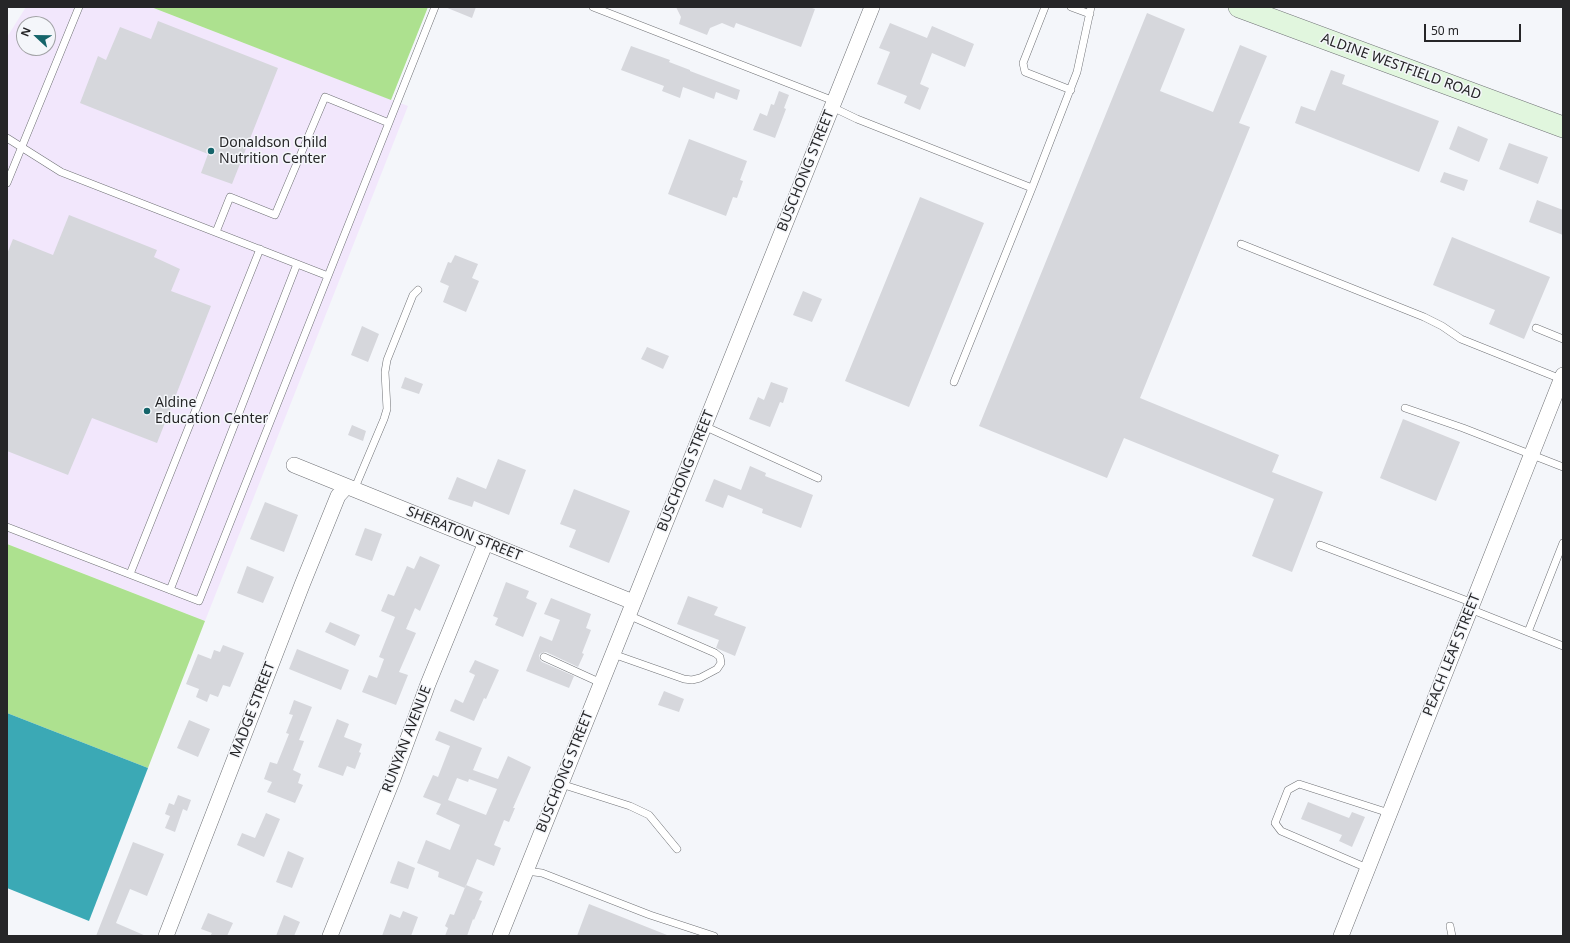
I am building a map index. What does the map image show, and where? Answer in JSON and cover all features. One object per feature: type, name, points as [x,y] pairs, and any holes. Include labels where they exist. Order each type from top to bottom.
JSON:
[{"type":"main road","name":"ALDINE WESTFIELD ROAD","points":[[1239,7],[1563,127]]},
{"type":"street","name":"BUSCHONG STREET","points":[[500,936],[872,7]]},
{"type":"street","name":"PEACH LEAF STREET","points":[[1341,936],[1562,377]]},
{"type":"street","name":"SHERATON STREET","points":[[294,465],[486,542],[631,608]]},
{"type":"street","name":"MADGE STREET","points":[[166,936],[338,496],[350,488]]},
{"type":"street","name":"RUNYAN AVENUE","points":[[330,936],[393,779],[431,677],[486,542]]},
{"type":"lane","points":[[7,183],[79,7]]},
{"type":"lane","points":[[7,527],[199,601],[435,7]]},
{"type":"lane","points":[[593,7],[833,104],[857,119],[1032,188]]},
{"type":"lane","points":[[1045,7],[1023,63],[1025,72],[1070,90]]},
{"type":"lane","points":[[954,382],[1077,72],[1091,10],[1071,7]]},
{"type":"lane","points":[[216,232],[230,197],[275,215],[324,96],[389,123]]},
{"type":"lane","points":[[7,138],[61,172],[328,276]]},
{"type":"lane","points":[[1241,244],[1424,317],[1442,326],[1461,339],[1562,377]]},
{"type":"lane","points":[[130,574],[260,249]]},
{"type":"lane","points":[[170,590],[298,264]]},
{"type":"lane","points":[[350,488],[384,419],[386,409],[385,372],[388,360],[413,295],[418,290]]},
{"type":"lane","points":[[1536,328],[1563,339]]},
{"type":"lane","points":[[1405,408],[1563,466]]},
{"type":"lane","points":[[704,426],[818,478]]},
{"type":"lane","points":[[1528,632],[1563,543]]},
{"type":"lane","points":[[1320,545],[1472,606],[1528,632],[1563,646]]},
{"type":"lane","points":[[613,654],[684,679],[692,680],[700,678],[717,669],[721,663],[720,657],[715,653],[631,608]]},
{"type":"lane","points":[[544,657],[601,683]]},
{"type":"lane","points":[[561,784],[630,806],[649,814],[677,849]]},
{"type":"lane","points":[[1368,868],[1281,831],[1275,824],[1288,790],[1299,784],[1389,813]]},
{"type":"lane","points":[[526,871],[542,873],[650,915],[714,936]]},
{"type":"lane","points":[[1450,926],[1452,936]]},
{"type":"shaded area","name":"Aldine Education Center","points":[[26,7],[151,7],[408,106],[205,621],[7,544],[7,37],[16,23],[16,56],[56,56],[56,16],[20,16]]},
{"type":"green space","points":[[151,7],[428,7],[391,100]]},
{"type":"green space","points":[[7,544],[205,621],[148,768],[7,713]]},
{"type":"water","points":[[7,713],[148,768],[89,921],[7,888]]},
{"type":"building","points":[[445,7],[476,7],[472,18]]},
{"type":"building","points":[[676,7],[809,7],[815,9],[801,47],[736,23],[734,28],[722,23],[710,28],[707,35],[679,24],[681,17]]},
{"type":"building","points":[[1147,13],[1185,29],[1160,91],[1213,112],[1240,45],[1267,56],[1239,123],[1250,127],[1140,398],[1279,455],[1272,472],[1323,492],[1292,572],[1252,556],[1274,499],[1124,438],[1107,478],[979,426]]},
{"type":"building","points":[[158,21],[278,68],[232,184],[201,173],[208,154],[80,103],[98,56],[106,60],[120,27],[151,39]]},
{"type":"building","points":[[890,23],[927,38],[932,26],[974,44],[965,67],[932,53],[920,84],[929,88],[920,110],[904,103],[907,96],[877,84],[890,52],[879,48]]},
{"type":"building","points":[[631,46],[670,60],[669,62],[740,90],[737,100],[716,92],[714,99],[683,87],[680,98],[662,91],[664,86],[621,70]]},
{"type":"building","points":[[1331,70],[1345,75],[1342,84],[1439,121],[1419,172],[1295,123],[1301,106],[1315,111]]},
{"type":"building","points":[[779,91],[789,95],[784,108],[786,109],[775,138],[753,130],[760,113],[767,116],[771,104],[774,105]]},
{"type":"building","points":[[1458,126],[1488,139],[1479,162],[1449,149]]},
{"type":"building","points":[[689,139],[747,161],[740,180],[743,181],[737,198],[733,197],[726,216],[668,194]]},
{"type":"building","points":[[1509,143],[1548,157],[1538,184],[1499,169]]},
{"type":"building","points":[[1444,172],[1468,180],[1464,191],[1440,182]]},
{"type":"building","points":[[920,197],[984,223],[909,407],[845,381]]},
{"type":"building","points":[[1537,200],[1563,210],[1563,235],[1529,222]]},
{"type":"building","points":[[69,215],[157,250],[154,257],[180,269],[171,291],[211,306],[157,443],[92,418],[68,475],[7,451],[7,254],[13,239],[53,255]]},
{"type":"building","points":[[1452,237],[1550,277],[1524,339],[1489,324],[1495,310],[1433,285]]},
{"type":"building","points":[[455,255],[478,264],[472,278],[479,281],[466,312],[443,302],[449,286],[440,282],[448,262],[451,263]]},
{"type":"building","points":[[803,291],[822,299],[812,322],[793,315]]},
{"type":"building","points":[[362,326],[379,334],[368,362],[351,355]]},
{"type":"building","points":[[647,347],[669,356],[663,369],[641,359]]},
{"type":"building","points":[[405,377],[423,384],[419,394],[401,388]]},
{"type":"building","points":[[771,382],[788,388],[783,403],[780,402],[770,427],[749,419],[758,397],[764,400]]},
{"type":"building","points":[[1403,419],[1460,442],[1436,501],[1380,478]]},
{"type":"building","points":[[352,425],[366,431],[363,441],[348,435]]},
{"type":"building","points":[[498,459],[526,470],[509,515],[474,501],[472,507],[448,499],[457,477],[486,489]]},
{"type":"building","points":[[750,466],[766,473],[765,476],[813,495],[801,528],[762,513],[763,509],[728,495],[723,508],[705,501],[714,479],[741,490]]},
{"type":"building","points":[[574,489],[630,511],[609,563],[569,547],[576,530],[560,524]]},
{"type":"building","points":[[265,502],[298,515],[284,552],[250,539]]},
{"type":"building","points":[[365,528],[382,534],[372,561],[355,555]]},
{"type":"building","points":[[420,556],[440,565],[420,611],[415,608],[406,629],[416,633],[399,672],[408,675],[396,705],[362,692],[369,675],[377,678],[384,659],[379,657],[395,617],[381,611],[388,594],[394,596],[407,566],[414,569]]},
{"type":"building","points":[[247,566],[274,577],[263,603],[237,593]]},
{"type":"building","points":[[506,582],[529,591],[526,598],[537,603],[523,637],[495,625],[498,618],[493,616]]},
{"type":"building","points":[[688,596],[718,607],[714,615],[746,627],[735,656],[716,648],[719,640],[677,624]]},
{"type":"building","points":[[551,598],[591,614],[586,628],[591,630],[582,653],[584,654],[578,667],[546,652],[539,655],[542,662],[574,676],[569,688],[526,671],[540,636],[552,641],[560,620],[544,614]]},
{"type":"building","points":[[330,622],[360,635],[355,646],[325,632]]},
{"type":"building","points":[[223,645],[244,653],[230,687],[223,685],[218,697],[210,694],[207,702],[196,697],[199,689],[186,684],[198,654],[211,659],[214,650],[220,652]]},
{"type":"building","points":[[297,649],[349,670],[341,690],[289,669]]},
{"type":"building","points":[[475,660],[499,670],[474,721],[450,711],[455,699],[463,703],[475,675],[469,672]]},
{"type":"building","points":[[664,691],[684,699],[679,712],[658,705]]},
{"type":"building","points":[[294,700],[312,707],[299,740],[304,741],[293,770],[301,774],[298,783],[303,785],[295,803],[267,792],[272,782],[264,779],[270,762],[277,764],[289,734],[286,733],[293,715],[289,714]]},
{"type":"building","points":[[337,719],[349,724],[344,737],[362,744],[359,752],[361,753],[355,769],[347,766],[343,776],[318,767]]},
{"type":"building","points":[[189,720],[210,729],[198,757],[177,748]]},
{"type":"building","points":[[439,731],[482,748],[473,770],[498,779],[508,756],[531,767],[513,808],[515,808],[509,822],[504,820],[494,845],[501,848],[494,866],[477,859],[465,888],[438,877],[439,872],[417,863],[426,840],[450,850],[460,825],[436,814],[441,804],[423,797],[433,775],[438,777],[450,746],[435,740]],"holes":[[[457,778],[468,782],[469,779],[497,789],[486,815],[448,800]]]},
{"type":"building","points":[[178,795],[191,800],[187,811],[183,809],[175,832],[165,828],[170,816],[165,814],[169,803],[174,805]]},
{"type":"building","points":[[1308,802],[1349,818],[1352,812],[1365,817],[1352,847],[1339,841],[1342,835],[1301,819]]},
{"type":"building","points":[[266,813],[280,819],[264,857],[237,845],[242,833],[255,838]]},
{"type":"building","points":[[133,842],[164,854],[147,896],[130,889],[116,923],[146,936],[96,936]]},
{"type":"building","points":[[288,851],[304,858],[292,888],[276,882]]},
{"type":"building","points":[[398,861],[415,868],[408,889],[390,883]]},
{"type":"building","points":[[466,885],[483,892],[479,900],[482,901],[467,936],[445,936],[448,928],[445,926],[450,914],[454,915]]},
{"type":"building","points":[[589,904],[667,935],[667,936],[577,936]]},
{"type":"building","points":[[403,911],[418,917],[411,936],[382,936],[390,914],[400,918]]},
{"type":"building","points":[[208,913],[233,923],[227,936],[210,936],[212,933],[201,929]]},
{"type":"building","points":[[284,915],[300,922],[294,936],[276,936]]},
{"type":"place","name":"Donaldson Child Nutrition Center","points":[[211,151]]},
{"type":"place","name":"Aldine Education Center","points":[[147,411]]}]
